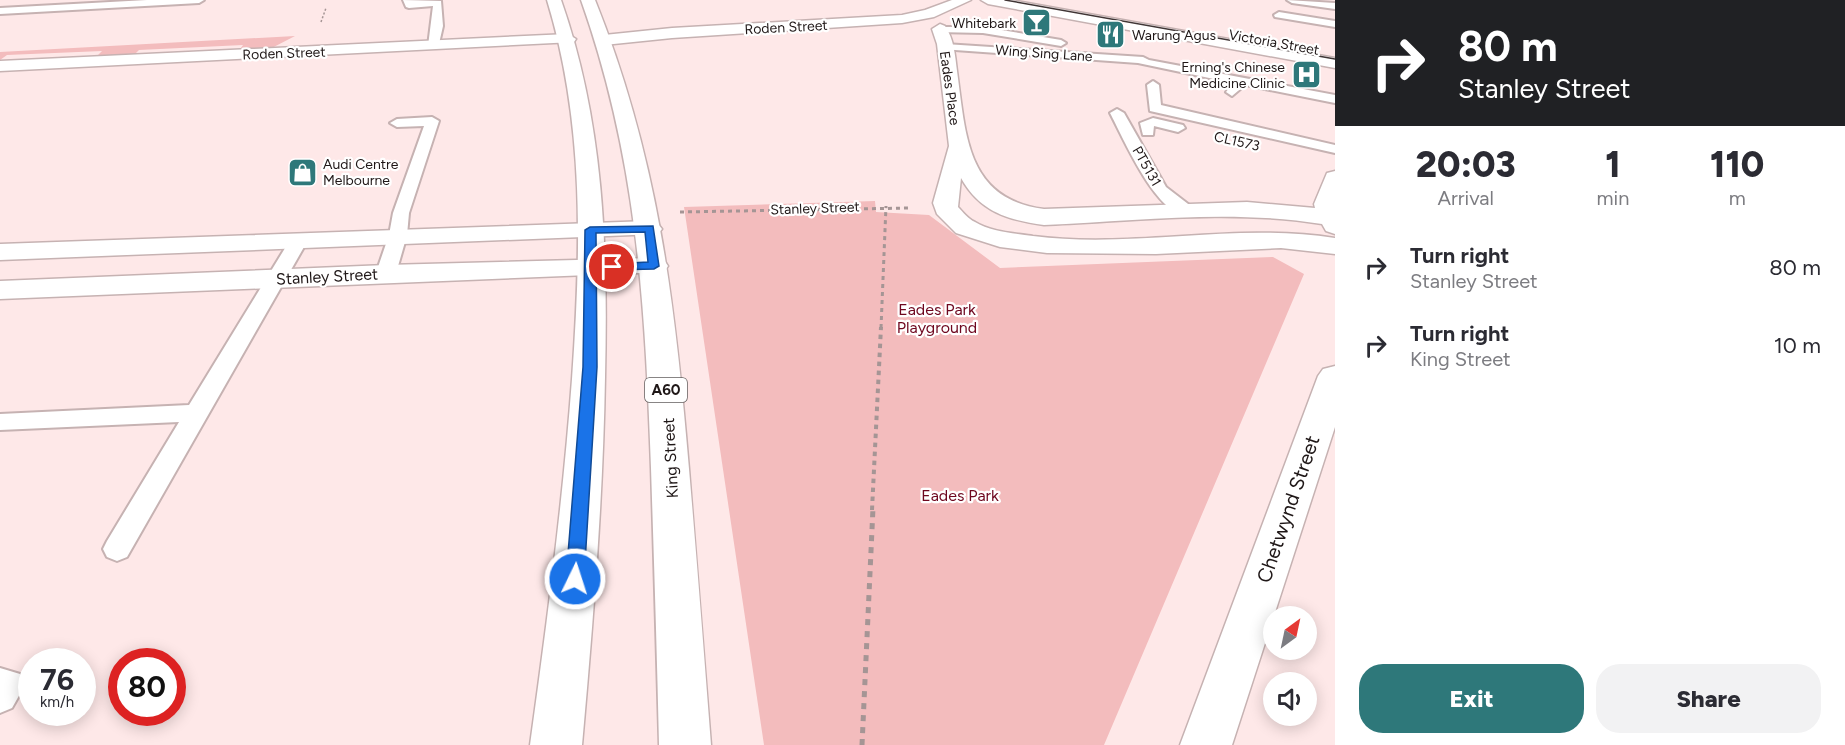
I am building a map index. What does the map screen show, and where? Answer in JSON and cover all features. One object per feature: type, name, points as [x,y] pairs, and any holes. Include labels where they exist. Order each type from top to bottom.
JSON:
[{"type":"main road","points":[[554,0],[568,39],[584,116],[591,249],[590,367],[576,567],[556,745]]},
{"type":"main road","name":"King Street","points":[[588,0],[611,27],[648,221],[654,266],[664,369],[685,745]]},
{"type":"main road","points":[[923,16],[964,0]]},
{"type":"main road","name":"Victoria Street","points":[[988,0],[1335,63]]},
{"type":"main road","name":"Victoria Street","points":[[1036,0],[1335,53]]},
{"type":"main road","name":"Roden Street","points":[[611,27],[668,27],[896,9]]},
{"type":"main road","name":"Roden Street","points":[[611,27],[668,27],[896,9]]},
{"type":"main road","name":"Eades Place","points":[[896,9],[948,23],[942,35],[958,148],[966,170],[987,197],[1006,210],[1025,216]]},
{"type":"main road","name":"Eades Place","points":[[896,9],[921,26],[942,35]]},
{"type":"main road","points":[[568,39],[611,27]]},
{"type":"main road","name":"Roden Street","points":[[0,66],[568,39]]},
{"type":"main road","name":"Eades Place","points":[[946,210],[944,199],[956,166],[958,148]]},
{"type":"main road","points":[[1334,221],[1326,204],[1335,178]]},
{"type":"main road","points":[[1231,209],[1270,241]]},
{"type":"main road","points":[[1011,242],[1025,216],[1231,209],[1278,210],[1334,221]]},
{"type":"main road","points":[[946,210],[967,228],[1011,242],[1059,248],[1270,241],[1335,246]]},
{"type":"main road","name":"Stanley Street","points":[[0,290],[386,273],[591,249],[648,221]]},
{"type":"main road","name":"Stanley Street","points":[[0,252],[398,236],[591,249],[654,266]]},
{"type":"main road","name":"Chetwynd Street","points":[[1206,745],[1335,376]]},
{"type":"lane","points":[[26,10],[39,0]]},
{"type":"lane","points":[[0,11],[199,0]]},
{"type":"lane","points":[[408,0],[409,4],[438,3],[438,26],[434,46]]},
{"type":"lane","points":[[1292,0],[1335,6]]},
{"type":"lane","points":[[1279,15],[1335,24]]},
{"type":"lane","points":[[942,35],[983,30],[1062,43]]},
{"type":"lane","name":"Wing Sing Lane","points":[[942,35],[1143,60],[1144,63],[1335,99]]},
{"type":"lane","points":[[1232,93],[1242,81]]},
{"type":"lane","points":[[1153,85],[1155,108],[1335,148]]},
{"type":"lane","name":"PT5131","points":[[1117,113],[1160,190],[1186,211]]},
{"type":"lane","points":[[386,273],[398,236],[401,213],[432,121],[397,123]]},
{"type":"lane","name":"CL1573","points":[[1148,132],[1147,123],[1153,122],[1335,164]]},
{"type":"lane","points":[[117,549],[278,278],[298,240]]},
{"type":"lane","points":[[0,422],[196,413]]},
{"type":"lane","points":[[0,684],[8,685],[0,697]]},
{"type":"path","name":"Stanley Street","points":[[648,221],[886,206],[946,210]]},
{"type":"path","points":[[862,745],[886,206]]},
{"type":"green space","points":[[295,36],[266,51],[238,52],[243,45],[139,50],[131,58],[93,60],[102,51],[7,55],[0,60],[0,52]]},
{"type":"green space","name":"Eades Park","points":[[875,201],[876,212],[929,215],[1000,268],[1273,257],[1304,274],[1104,745],[764,745],[684,207]]},
{"type":"tram line","points":[[1005,0],[1335,59]]},
{"type":"place","name":"Whitebark","points":[[1037,23]]},
{"type":"place","name":"Warung Agus","points":[[1111,35]]},
{"type":"place","name":"Erning's Chinese Medicine Clinic","points":[[1306,75]]},
{"type":"place","name":"Audi Centre Melbourne","points":[[302,172]]},
{"type":"route","points":[[575,579],[590,367],[590,230],[650,229],[654,266],[612,267]]},
{"type":"park label","name":"Eades Park Playground","points":[[937,318]]}]
